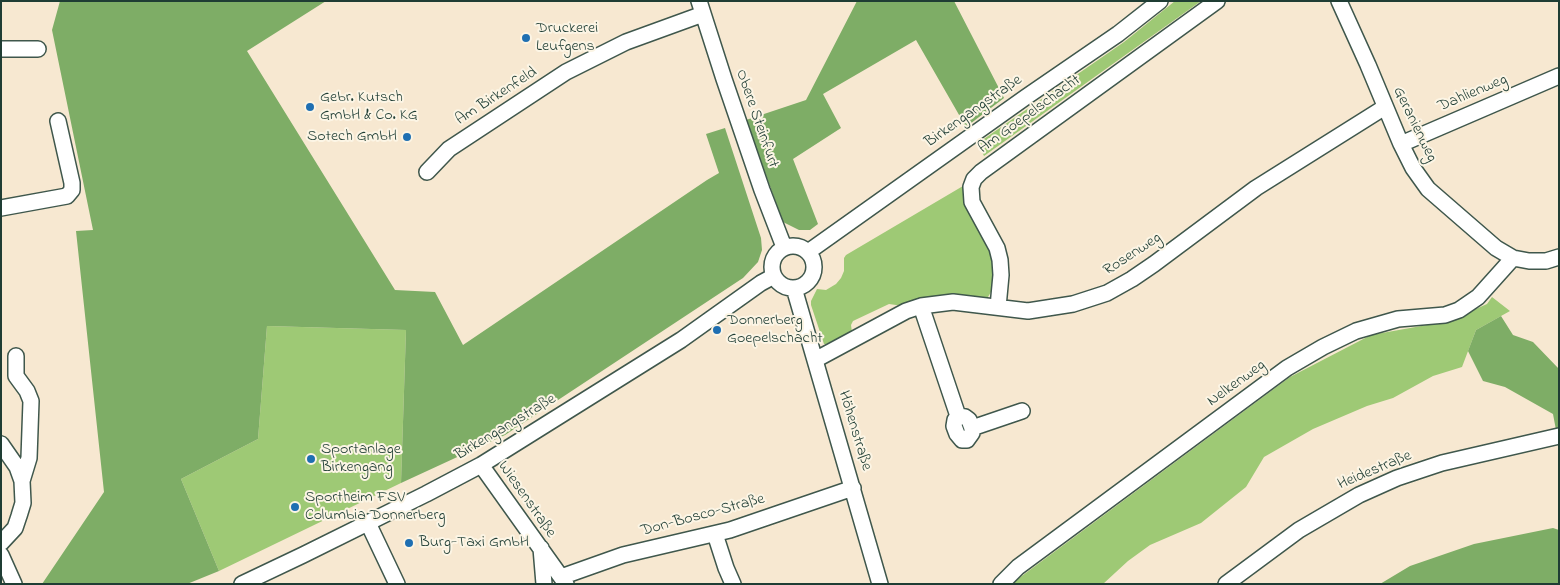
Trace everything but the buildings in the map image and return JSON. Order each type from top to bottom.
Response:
[{"type":"street","name":"Birkengangstraße","points":[[808,252],[1118,34],[1160,1]]},
{"type":"street","name":"Am Goepelschacht","points":[[998,307],[1001,275],[1000,260],[997,248],[972,202],[974,179],[981,172],[1217,1]]},
{"type":"street","name":"Geranienweg","points":[[1345,3],[1385,107],[1413,168],[1428,189],[1496,248],[1514,258]]},
{"type":"street","name":"Am Birkenfeld","points":[[427,172],[449,149],[566,72],[701,7]]},
{"type":"street","name":"Obere Steinfurt","points":[[701,7],[756,172],[784,247]]},
{"type":"street","points":[[1,49],[38,49]]},
{"type":"street","name":"Dahlienweg","points":[[1401,144],[1559,76]]},
{"type":"street","name":"Rosenweg","points":[[815,360],[906,310],[921,306],[953,302],[1028,311],[1072,304],[1108,293],[1154,264],[1256,188],[1385,107]]},
{"type":"street","points":[[1,208],[67,196],[72,190],[58,120]]},
{"type":"street","points":[[797,246],[808,252],[814,266],[809,282],[794,288],[782,285],[774,276],[771,267],[776,253],[784,247],[797,246]]},
{"type":"street","points":[[1514,258],[1529,261],[1546,261],[1559,257]]},
{"type":"street","name":"Nelkenweg","points":[[1000,584],[1018,567],[1287,368],[1356,331],[1398,319],[1445,315],[1459,310],[1478,297],[1514,258]]},
{"type":"street","name":"Birkengangstraße","points":[[242,584],[368,523],[481,465],[681,340],[761,283],[774,276]]},
{"type":"street","name":"Höhenstraße","points":[[794,288],[880,584]]},
{"type":"street","points":[[921,306],[958,416],[954,420],[954,426],[959,437],[962,440],[967,440],[972,433],[972,428],[1022,412]]},
{"type":"street","points":[[16,356],[16,376],[31,401],[28,458],[22,481]]},
{"type":"street","name":"Heidestraße","points":[[1226,584],[1299,530],[1359,495],[1398,478],[1442,463],[1559,436]]},
{"type":"street","points":[[1,444],[17,467],[22,481],[23,503],[14,528],[1,543]]},
{"type":"street","name":"Wiesenstraße","points":[[481,465],[540,547],[544,584]]},
{"type":"street","name":"Don-Bosco-Straße","points":[[564,580],[623,555],[714,534],[853,488]]},
{"type":"street","points":[[368,523],[397,584]]},
{"type":"street","points":[[714,534],[733,584]]},
{"type":"street","points":[[540,547],[564,580]]},
{"type":"street","points":[[1,556],[14,584]]},
{"type":"green space","points":[[60,1],[326,1],[247,51],[395,290],[435,292],[463,345],[719,173],[706,134],[725,128],[761,238],[762,250],[758,262],[743,278],[505,435],[401,483],[406,330],[267,326],[258,439],[181,479],[219,571],[187,584],[42,584],[104,492],[76,231],[93,230],[52,30]]},
{"type":"green space","points":[[857,1],[954,1],[1004,98],[966,127],[916,40],[823,94],[841,128],[793,159],[818,224],[810,230],[799,230],[783,222],[746,120],[806,100]]},
{"type":"green space","points":[[1175,1],[1201,1],[984,156],[978,143],[1124,42]]},
{"type":"green space","points":[[963,186],[967,186],[995,250],[996,292],[991,292],[986,298],[945,296],[929,297],[903,306],[889,304],[853,321],[851,325],[852,332],[824,344],[811,301],[817,289],[826,290],[836,284],[841,278],[846,255]]},
{"type":"green space","points":[[1492,297],[1510,311],[1476,330],[1462,367],[1433,376],[1393,398],[1367,406],[1313,429],[1264,457],[1246,487],[1201,523],[1150,545],[1128,561],[1103,584],[1011,584],[1290,377],[1371,335],[1449,321],[1487,304]]},
{"type":"green space","points":[[1501,316],[1513,335],[1533,342],[1559,369],[1559,428],[1556,430],[1553,414],[1505,387],[1483,381],[1468,351],[1476,330]]},
{"type":"green space","name":"Sportanlage Birkengang","points":[[267,326],[406,330],[401,483],[219,571],[181,479],[258,439]]},
{"type":"green space","points":[[1553,528],[1559,530],[1559,584],[1380,584],[1410,566],[1474,544]]},
{"type":"place","name":"Druckerei Leufgens","points":[[526,38]]},
{"type":"place","name":"Gebr. Kutsch GmbH & Co. KG","points":[[310,107]]},
{"type":"place","name":"Sotech GmbH","points":[[407,137]]},
{"type":"place","name":"Donnerberg Goepelschacht","points":[[717,330]]},
{"type":"place","name":"Sportanlage Birkengang","points":[[311,459]]},
{"type":"place","name":"Sportheim FSV Columbia Donnerberg","points":[[295,507]]},
{"type":"place","name":"Burg-Taxi GmbH","points":[[409,543]]}]
